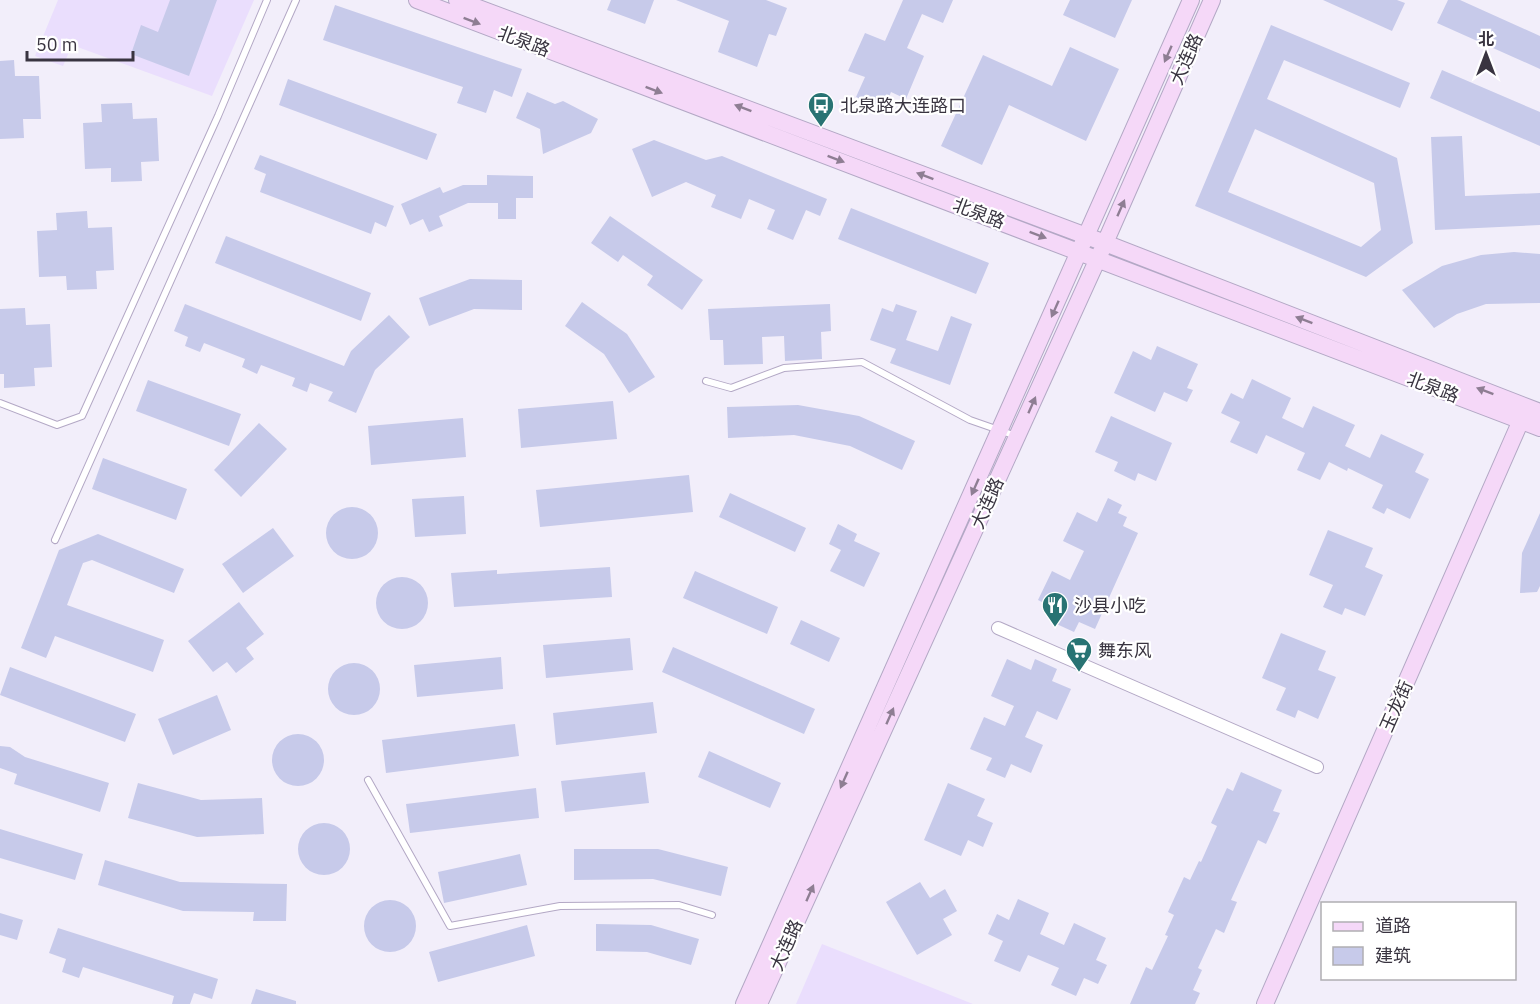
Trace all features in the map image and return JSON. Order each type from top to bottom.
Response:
[{"type":"street","name":"北泉路","points":[[417,0],[1102,251],[1530,413],[1540,428]]},
{"type":"street","name":"北泉路","points":[[457,0],[1083,244]]},
{"type":"street","name":"大连路","points":[[744,1004],[1191,0]]},
{"type":"street","name":"大连路","points":[[759,1004],[1102,251],[1212,0]]},
{"type":"street","name":"玉龙街","points":[[1265,1004],[1530,413]]},
{"type":"street","points":[[998,628],[1317,767]]},
{"type":"lane","points":[[0,403],[57,425],[82,416],[218,116],[267,0]]},
{"type":"lane","points":[[55,540],[296,0]]},
{"type":"lane","points":[[706,381],[731,388],[784,368],[862,362],[970,420],[1018,436]]},
{"type":"lane","points":[[368,780],[450,926],[560,906],[678,905],[712,915]]},
{"type":"shaded area","points":[[58,0],[254,0],[212,96],[72,45],[63,66],[35,56]]},
{"type":"shaded area","points":[[822,944],[973,1004],[796,1004]]},
{"type":"building","points":[[170,0],[217,0],[189,76],[131,54],[141,25],[158,32]]},
{"type":"building","points":[[611,0],[654,0],[645,24],[607,10]]},
{"type":"building","points":[[676,0],[766,0],[787,8],[776,36],[769,34],[757,67],[718,52],[729,21]]},
{"type":"building","points":[[903,0],[953,0],[943,23],[922,14],[907,48],[924,56],[906,99],[891,92],[884,109],[856,97],[865,77],[848,71],[865,33],[885,41]]},
{"type":"building","points":[[1070,0],[1132,0],[1115,38],[1063,15]]},
{"type":"building","points":[[1323,0],[1397,0],[1405,3],[1392,31]]},
{"type":"building","points":[[1448,0],[1460,0],[1540,36],[1540,69],[1437,23]]},
{"type":"building","points":[[335,5],[522,69],[512,97],[494,90],[486,113],[457,103],[463,87],[323,40]]},
{"type":"building","points":[[1271,25],[1410,83],[1400,108],[1284,60],[1267,99],[1397,158],[1413,243],[1366,277],[1195,206]],"holes":[[[1255,129],[1374,183],[1381,230],[1361,247],[1228,192]]]},
{"type":"building","points":[[1070,47],[1119,69],[1086,141],[1009,105],[982,165],[941,146],[983,55],[1052,86]]},
{"type":"building","points":[[14,60],[15,76],[39,76],[41,119],[23,119],[24,138],[0,139],[0,61]]},
{"type":"building","points":[[1442,70],[1540,112],[1540,146],[1430,98]]},
{"type":"building","points":[[288,79],[437,134],[427,160],[279,105]]},
{"type":"building","points":[[527,92],[555,104],[563,101],[598,119],[591,133],[543,154],[540,129],[516,118]]},
{"type":"building","points":[[132,103],[133,119],[157,118],[159,161],[141,162],[142,181],[111,182],[111,168],[85,169],[83,123],[102,122],[101,104]]},
{"type":"building","points":[[1462,136],[1465,196],[1540,193],[1540,225],[1435,230],[1431,137]]},
{"type":"building","points":[[654,140],[706,160],[722,156],[827,199],[820,216],[806,210],[793,240],[767,229],[775,210],[749,199],[741,219],[711,207],[716,195],[686,182],[652,197],[632,149]]},
{"type":"building","points":[[260,155],[394,206],[386,227],[375,222],[371,234],[260,192],[266,174],[254,169]]},
{"type":"building","points":[[487,175],[533,176],[533,198],[516,198],[516,219],[498,219],[498,203],[468,203],[439,216],[443,226],[429,232],[423,219],[410,225],[401,204],[440,187],[443,193],[463,185],[487,185]]},
{"type":"building","points":[[851,208],[989,263],[976,294],[838,239]]},
{"type":"building","points":[[87,211],[88,228],[112,227],[114,270],[96,271],[97,289],[67,290],[66,276],[39,277],[37,231],[57,230],[56,213]]},
{"type":"building","points":[[610,216],[703,280],[682,310],[647,285],[653,276],[623,255],[618,262],[591,243]]},
{"type":"building","points":[[226,236],[371,293],[361,321],[215,263]]},
{"type":"building","points":[[1514,252],[1540,254],[1540,303],[1486,304],[1457,314],[1434,328],[1402,290],[1442,266],[1481,255]]},
{"type":"building","points":[[470,279],[522,280],[522,310],[474,309],[429,326],[419,298]]},
{"type":"building","points":[[582,302],[627,334],[655,377],[629,393],[604,354],[565,326]]},
{"type":"building","points":[[185,304],[344,366],[351,351],[389,315],[410,337],[375,370],[356,413],[328,401],[333,392],[310,383],[307,392],[292,386],[295,378],[261,365],[257,374],[242,367],[245,359],[204,343],[200,352],[185,346],[188,337],[174,331]]},
{"type":"building","points":[[830,304],[831,331],[821,332],[822,359],[785,361],[784,336],[762,337],[763,364],[724,365],[723,340],[710,340],[708,309]]},
{"type":"building","points":[[896,304],[917,311],[906,340],[938,351],[951,316],[972,324],[950,385],[890,363],[896,349],[870,340],[882,308],[893,312]]},
{"type":"building","points":[[25,308],[26,325],[50,324],[52,367],[34,368],[35,386],[4,388],[4,374],[0,374],[0,309]]},
{"type":"building","points":[[1157,346],[1198,364],[1187,388],[1193,390],[1187,402],[1164,392],[1155,412],[1114,393],[1133,351],[1151,360]]},
{"type":"building","points":[[1252,379],[1291,398],[1282,418],[1303,428],[1313,406],[1355,425],[1345,446],[1370,458],[1381,434],[1424,454],[1415,472],[1429,479],[1410,519],[1387,508],[1384,514],[1372,508],[1383,485],[1348,468],[1347,471],[1329,462],[1320,480],[1297,470],[1305,453],[1266,435],[1257,454],[1230,442],[1240,422],[1221,413],[1231,393],[1243,399]]},
{"type":"building","points":[[148,380],[241,414],[229,446],[136,411]]},
{"type":"building","points":[[613,401],[617,439],[521,448],[518,409]]},
{"type":"building","points":[[798,405],[859,416],[915,441],[902,470],[850,446],[794,435],[728,438],[727,407]]},
{"type":"building","points":[[1111,416],[1172,443],[1156,481],[1138,473],[1135,481],[1114,471],[1118,462],[1095,452]]},
{"type":"building","points":[[463,418],[466,457],[371,465],[368,426]]},
{"type":"building","points":[[259,423],[287,449],[241,497],[214,470]]},
{"type":"building","points":[[103,458],[187,489],[176,520],[92,489]]},
{"type":"building","points":[[689,475],[693,512],[540,527],[536,490]]},
{"type":"building","points":[[730,493],[806,528],[795,552],[719,517]]},
{"type":"building","points":[[464,496],[466,534],[415,537],[412,499]]},
{"type":"building","points":[[1108,498],[1122,505],[1118,513],[1127,517],[1123,526],[1138,533],[1095,629],[1079,622],[1074,632],[1050,621],[1056,609],[1038,600],[1052,571],[1070,580],[1084,551],[1063,541],[1077,512],[1097,522]]},
{"type":"building","points":[[352,507],[362,509],[370,515],[376,523],[378,533],[376,543],[370,551],[362,557],[352,559],[342,557],[334,551],[328,543],[326,533],[328,523],[334,515],[342,509]]},
{"type":"building","points":[[1540,513],[1540,586],[1537,592],[1520,593],[1522,553]]},
{"type":"building","points":[[838,524],[857,534],[854,541],[880,553],[864,587],[830,571],[841,550],[829,544]]},
{"type":"building","points":[[273,528],[294,556],[243,593],[222,564]]},
{"type":"building","points":[[1328,530],[1373,548],[1365,567],[1383,575],[1365,616],[1345,608],[1342,615],[1323,607],[1333,585],[1309,575]]},
{"type":"building","points":[[98,534],[184,569],[174,593],[92,560],[83,563],[67,605],[164,640],[153,672],[55,636],[46,658],[21,648],[59,550]]},
{"type":"building","points":[[610,567],[612,597],[454,607],[451,573],[497,570],[497,574]]},
{"type":"building","points":[[695,571],[778,607],[767,634],[683,598]]},
{"type":"building","points":[[402,577],[412,579],[420,585],[426,593],[428,603],[426,613],[420,621],[412,627],[402,629],[392,627],[384,621],[378,613],[376,603],[378,593],[384,585],[392,579]]},
{"type":"building","points":[[239,602],[264,634],[246,648],[254,659],[236,673],[227,662],[213,672],[188,641]]},
{"type":"building","points":[[801,620],[840,638],[829,662],[790,644]]},
{"type":"building","points":[[1281,633],[1326,651],[1318,670],[1336,677],[1318,719],[1298,710],[1295,718],[1276,710],[1286,688],[1262,678]]},
{"type":"building","points":[[630,638],[633,670],[546,678],[543,645]]},
{"type":"building","points":[[673,647],[815,709],[804,734],[662,672]]},
{"type":"building","points":[[501,657],[503,689],[417,697],[414,665]]},
{"type":"building","points":[[1007,659],[1031,670],[1035,659],[1057,669],[1052,681],[1071,689],[1057,720],[1037,711],[1025,737],[1043,745],[1031,773],[1011,764],[1005,778],[986,770],[992,758],[970,749],[984,717],[1005,726],[1014,706],[991,696]]},
{"type":"building","points":[[354,663],[364,665],[372,671],[378,679],[380,689],[378,699],[372,707],[364,713],[354,715],[344,713],[336,707],[330,699],[328,689],[330,679],[336,671],[344,665]]},
{"type":"building","points":[[10,667],[136,714],[125,742],[0,695]]},
{"type":"building","points":[[217,695],[231,730],[173,755],[158,719]]},
{"type":"building","points":[[653,702],[657,733],[556,745],[553,713]]},
{"type":"building","points":[[515,724],[519,756],[386,773],[382,740]]},
{"type":"building","points":[[298,734],[308,736],[316,742],[322,750],[324,760],[322,770],[316,778],[308,784],[298,786],[288,784],[280,778],[274,770],[272,760],[274,750],[280,742],[288,736]]},
{"type":"building","points":[[0,746],[10,747],[25,757],[109,783],[100,812],[14,784],[17,774],[0,768]]},
{"type":"building","points":[[709,751],[781,783],[770,808],[698,777]]},
{"type":"building","points":[[645,772],[649,803],[565,812],[561,781]]},
{"type":"building","points":[[1241,772],[1282,790],[1273,811],[1280,813],[1266,844],[1258,840],[1231,900],[1237,902],[1224,933],[1216,929],[1198,968],[1202,970],[1193,990],[1200,993],[1195,1004],[1130,1004],[1146,967],[1152,970],[1168,936],[1165,935],[1174,915],[1168,912],[1184,877],[1190,880],[1199,861],[1201,862],[1217,826],[1211,823],[1227,788],[1233,791]]},
{"type":"building","points":[[138,783],[201,800],[262,798],[264,834],[197,837],[128,818]]},
{"type":"building","points":[[948,783],[985,799],[977,816],[993,823],[983,847],[968,840],[961,856],[924,840]]},
{"type":"building","points":[[536,788],[539,818],[410,833],[406,804]]},
{"type":"building","points":[[324,823],[334,825],[342,831],[348,839],[350,849],[348,859],[342,867],[334,873],[324,875],[314,873],[306,867],[300,859],[298,849],[300,839],[306,831],[314,825]]},
{"type":"building","points":[[0,829],[83,854],[75,880],[0,858]]},
{"type":"building","points":[[574,849],[658,849],[728,867],[721,896],[653,879],[574,880]]},
{"type":"building","points":[[520,854],[527,885],[444,903],[438,872]]},
{"type":"building","points":[[105,860],[180,882],[287,884],[286,921],[253,921],[254,912],[183,911],[98,885]]},
{"type":"building","points":[[920,882],[930,898],[945,889],[957,911],[943,919],[952,935],[917,955],[886,902]]},
{"type":"building","points":[[1018,899],[1049,913],[1040,934],[1064,945],[1074,923],[1106,938],[1096,960],[1107,965],[1098,984],[1084,978],[1076,996],[1051,985],[1059,968],[1028,955],[1020,972],[994,961],[1003,941],[988,934],[997,914],[1009,920]]},
{"type":"building","points":[[390,900],[400,902],[408,908],[414,916],[416,926],[414,936],[408,944],[400,950],[390,952],[380,950],[372,944],[366,936],[364,926],[366,916],[372,908],[380,902]]},
{"type":"building","points":[[0,913],[23,920],[17,940],[0,935]]},
{"type":"building","points":[[596,924],[651,925],[699,939],[691,965],[647,952],[596,951]]},
{"type":"building","points":[[527,925],[535,956],[438,982],[429,952]]},
{"type":"building","points":[[58,928],[218,979],[212,999],[194,993],[190,1004],[172,1004],[174,996],[83,967],[79,978],[62,972],[66,959],[49,953]]},
{"type":"building","points":[[256,989],[296,1001],[296,1004],[251,1004]]},
{"type":"place","name":"北泉路大连路口","points":[[821,128]]},
{"type":"place","name":"沙县小吃","points":[[1055,628]]},
{"type":"place","name":"舞东风","points":[[1079,673]]}]
